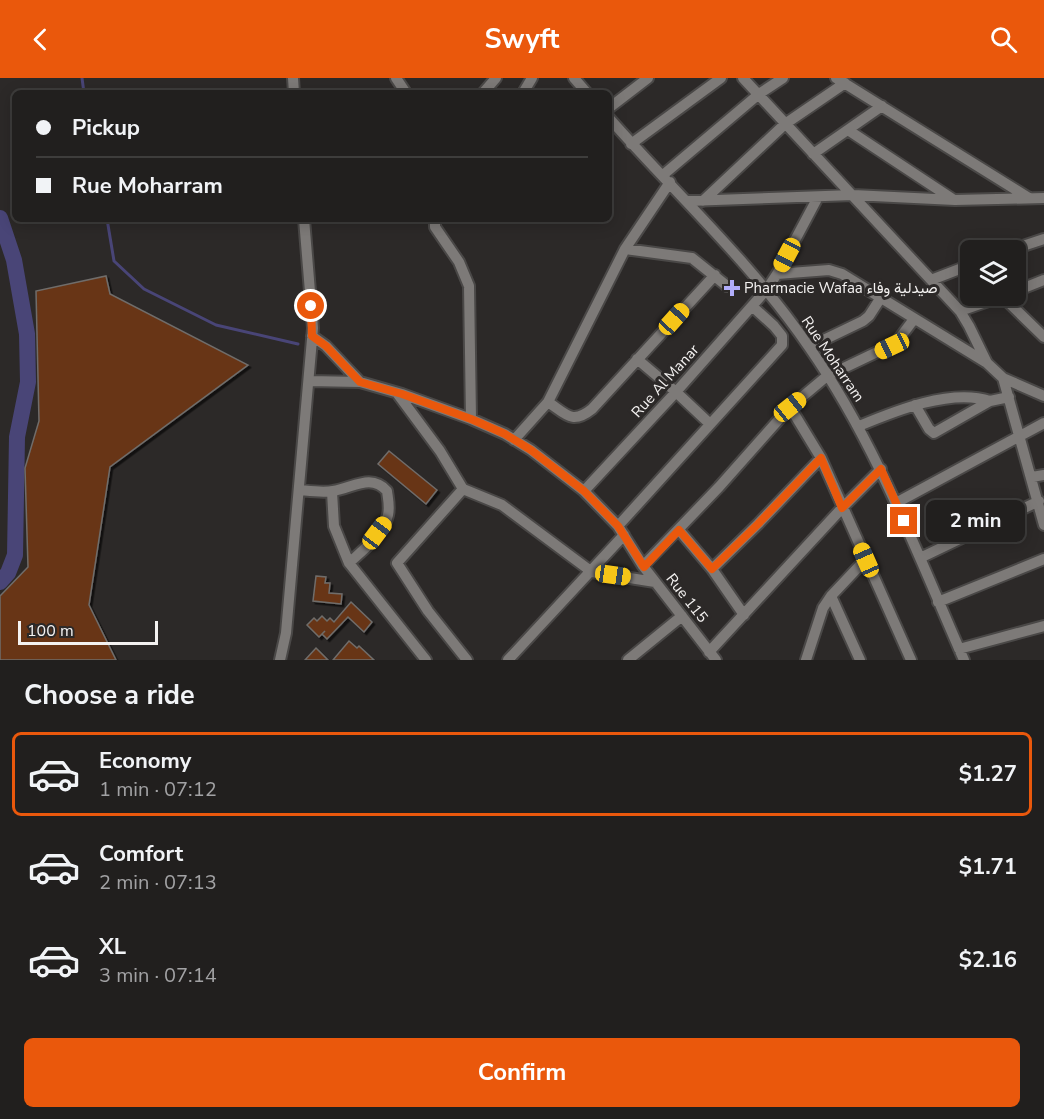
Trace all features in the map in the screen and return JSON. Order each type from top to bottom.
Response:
[{"type":"street","points":[[486,90],[496,78]]},
{"type":"street","points":[[575,78],[585,90]]},
{"type":"street","points":[[612,106],[648,78]]},
{"type":"street","points":[[632,144],[721,78]]},
{"type":"street","points":[[743,78],[960,311],[974,334],[987,363]]},
{"type":"street","points":[[514,440],[548,402],[626,249],[667,179],[759,94],[783,78]]},
{"type":"street","points":[[703,201],[785,124],[840,81],[1029,198]]},
{"type":"street","points":[[813,154],[882,106]]},
{"type":"street","name":"Rue Moharram","points":[[612,121],[767,289],[809,346],[859,426],[881,469],[964,660]]},
{"type":"street","points":[[848,130],[955,200]]},
{"type":"street","points":[[688,201],[853,195],[955,200],[1044,198]]},
{"type":"street","name":"Rue Al Manar","points":[[584,491],[767,289],[818,197]]},
{"type":"street","points":[[279,660],[286,633],[312,336],[304,222]]},
{"type":"street","points":[[435,222],[435,227],[459,262],[469,286],[471,419]]},
{"type":"street","points":[[1026,245],[1044,238]]},
{"type":"street","points":[[626,249],[692,258],[727,286]]},
{"type":"street","points":[[931,280],[960,270]]},
{"type":"street","points":[[777,274],[833,271],[987,363],[1003,378],[1044,396]]},
{"type":"street","points":[[548,402],[576,418],[582,417],[714,275]]},
{"type":"street","points":[[1026,287],[1044,280]]},
{"type":"street","points":[[809,346],[863,321],[880,299]]},
{"type":"street","points":[[508,660],[592,572],[621,531],[710,424],[782,345],[782,336],[752,306]]},
{"type":"street","points":[[960,311],[974,306]]},
{"type":"street","points":[[1015,306],[1039,325],[1044,337]]},
{"type":"street","points":[[644,567],[790,407],[827,376],[892,346],[902,337],[914,319]]},
{"type":"street","points":[[312,336],[326,346],[360,382]]},
{"type":"street","points":[[637,359],[710,424]]},
{"type":"street","points":[[1003,378],[1044,525]]},
{"type":"street","points":[[309,381],[360,382]]},
{"type":"street","name":"Rue 115","points":[[360,382],[471,419],[531,450],[584,491],[621,531],[655,582],[713,656]]},
{"type":"street","points":[[397,393],[440,451],[463,489],[502,505],[592,572],[655,582]]},
{"type":"street","points":[[859,426],[901,408],[915,405],[969,396],[990,401]]},
{"type":"street","points":[[915,405],[929,429],[934,433],[990,401],[1009,397]]},
{"type":"street","points":[[790,407],[821,458],[911,660]]},
{"type":"street","points":[[896,503],[1044,423]]},
{"type":"street","points":[[712,569],[821,458]]},
{"type":"street","points":[[713,656],[744,615],[881,469]]},
{"type":"street","points":[[1032,477],[1044,475]]},
{"type":"street","points":[[299,492],[332,493],[366,482],[375,482],[387,491],[389,506],[385,524],[370,543],[349,563]]},
{"type":"street","points":[[463,489],[396,563],[428,611],[467,660]]},
{"type":"street","points":[[332,493],[334,526],[349,563],[426,660]]},
{"type":"street","points":[[920,558],[1039,501]]},
{"type":"street","points":[[679,530],[712,569],[744,615]]},
{"type":"street","points":[[938,602],[1044,559]]},
{"type":"street","points":[[806,660],[823,608],[831,596],[866,560]]},
{"type":"street","points":[[831,596],[860,660]]},
{"type":"street","points":[[628,660],[682,616]]},
{"type":"street","points":[[959,649],[1044,626]]},
{"type":"building","points":[[106,276],[110,294],[248,365],[110,467],[89,605],[116,660],[0,660],[0,596],[28,567],[25,468],[39,421],[36,291]]},
{"type":"building","points":[[389,451],[437,490],[426,504],[378,464]]},
{"type":"building","points":[[316,576],[326,577],[325,583],[330,583],[329,593],[342,594],[341,604],[313,601]]},
{"type":"building","points":[[351,602],[372,622],[364,632],[348,617],[327,639],[322,634],[319,637],[307,625],[314,618],[317,621],[322,616],[327,621],[330,618],[334,622]]},
{"type":"building","points":[[349,641],[357,648],[359,646],[374,660],[333,660]]},
{"type":"building","points":[[316,648],[328,660],[305,660]]},
{"type":"waterway","points":[[82,78],[84,90]]},
{"type":"waterway","points":[[0,218],[14,260],[27,334],[28,382],[17,437],[15,555],[8,573],[0,582]]},
{"type":"waterway","points":[[108,222],[114,261],[144,289],[216,325],[298,344]]},
{"type":"place","name":"Pharmacie Wafaa صيدلية وفاء","points":[[732,288]]},
{"type":"route","points":[[311,306],[312,336],[326,346],[360,382],[402,394],[471,419],[505,434],[531,450],[584,491],[618,526],[644,567],[679,530],[712,569],[821,458],[842,508],[881,469],[904,521]]}]
